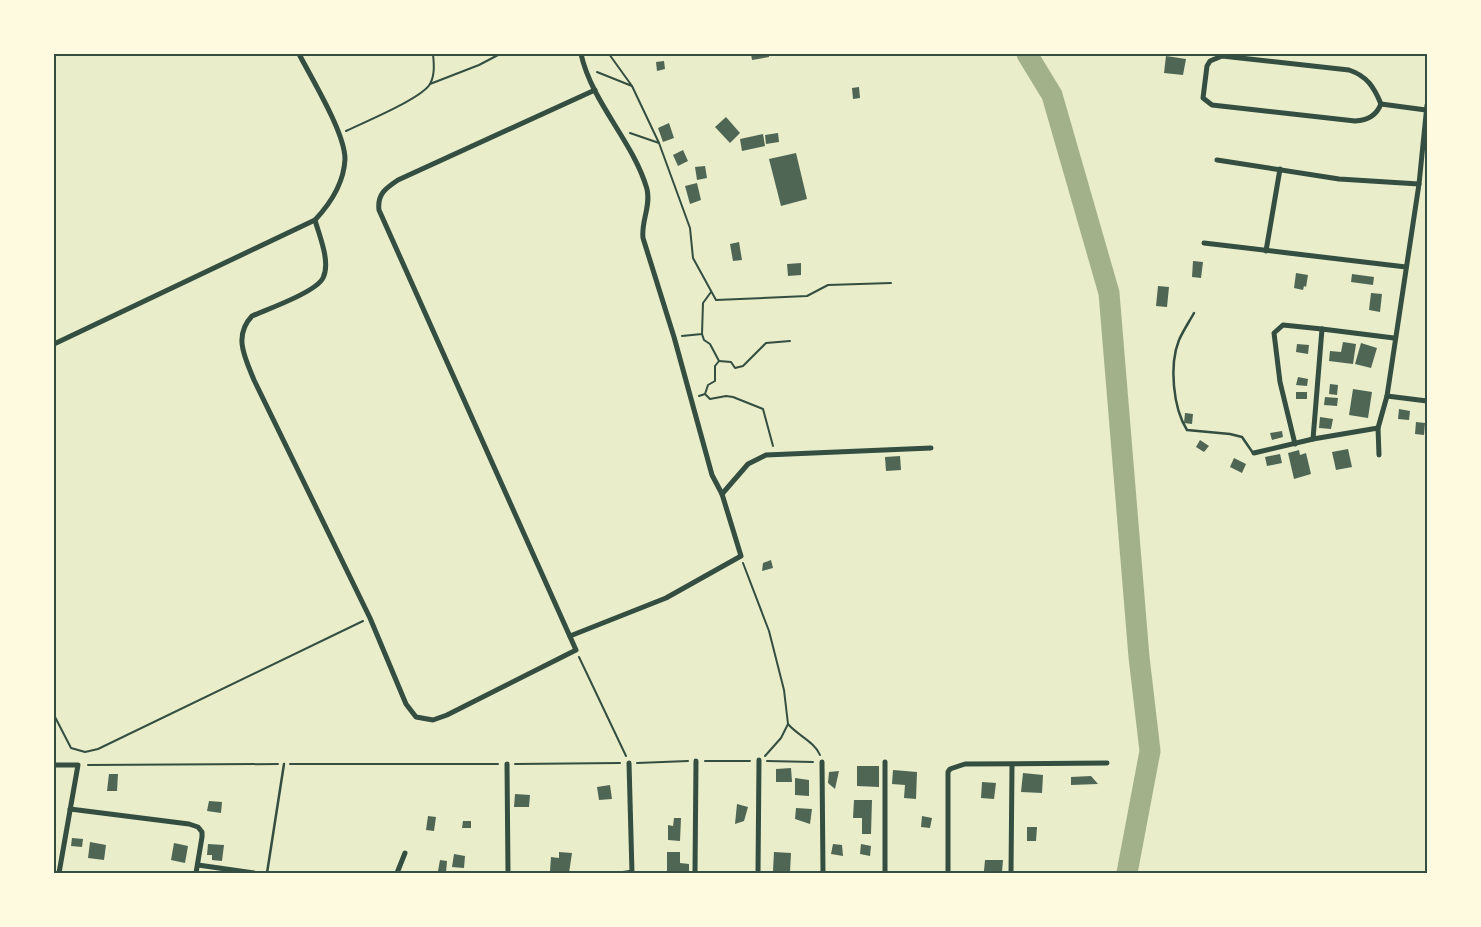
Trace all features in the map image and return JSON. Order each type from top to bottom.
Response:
[{"type":"street","points":[[54,344],[315,220],[329,204],[343,171],[345,157],[340,135],[299,54]]},
{"type":"street","points":[[570,636],[666,598],[741,556],[722,494],[712,475],[674,337],[643,238],[642,227],[648,208],[647,191],[618,128],[595,90],[584,67],[581,54]]},
{"type":"street","points":[[1222,56],[1349,70],[1365,77],[1371,84],[1381,104],[1378,111],[1372,117],[1355,121],[1212,105],[1203,98],[1207,66],[1210,61],[1222,56]]},
{"type":"street","points":[[315,220],[324,258],[323,278],[314,287],[252,316],[244,324],[241,348],[254,380],[370,618],[406,704],[411,713],[423,719],[433,720],[447,715],[576,650],[378,205],[381,194],[398,180],[595,90]]},
{"type":"street","points":[[1379,455],[1378,428],[1387,396],[1394,338],[1419,184],[1427,107],[1381,104]]},
{"type":"street","points":[[1217,160],[1339,180],[1419,184]]},
{"type":"street","points":[[1266,251],[1280,169]]},
{"type":"street","points":[[1204,243],[1406,267]]},
{"type":"street","points":[[1295,444],[1280,382],[1274,333],[1283,325],[1394,338]]},
{"type":"street","points":[[1313,439],[1322,329]]},
{"type":"street","points":[[1387,396],[1427,401]]},
{"type":"street","points":[[1254,454],[1313,439],[1378,428]]},
{"type":"street","points":[[722,494],[748,464],[757,458],[775,453],[931,448]]},
{"type":"street","points":[[758,873],[759,760]]},
{"type":"street","points":[[695,873],[696,761]]},
{"type":"street","points":[[822,762],[823,873]]},
{"type":"street","points":[[884,873],[885,762]]},
{"type":"street","points":[[629,763],[632,872]]},
{"type":"street","points":[[948,873],[948,772],[954,766],[966,764],[1107,763]]},
{"type":"street","points":[[506,764],[508,873]]},
{"type":"street","points":[[54,765],[78,765],[59,873]]},
{"type":"street","points":[[1010,873],[1012,765]]},
{"type":"street","points":[[70,809],[189,824],[198,827],[202,832],[196,873]]},
{"type":"street","points":[[397,873],[405,853]]},
{"type":"street","points":[[54,859],[61,860]]},
{"type":"street","points":[[198,865],[254,873]]},
{"type":"lane","points":[[1194,313],[1178,342],[1173,386],[1181,421],[1187,430],[1230,434],[1242,438],[1254,454]]},
{"type":"lane","points":[[267,873],[284,764]]},
{"type":"lane","points":[[618,873],[632,872]]},
{"type":"path","points":[[430,84],[434,72],[433,54]]},
{"type":"path","points":[[340,135],[420,94],[430,84],[500,54]]},
{"type":"path","points":[[609,54],[632,86],[660,143],[690,228],[693,258],[716,300],[807,296],[828,285],[891,283]]},
{"type":"path","points":[[584,67],[632,86]]},
{"type":"path","points":[[618,128],[660,143]]},
{"type":"path","points":[[711,292],[703,303],[702,334],[704,340],[710,344],[719,361]]},
{"type":"path","points":[[674,337],[702,334]]},
{"type":"path","points":[[705,394],[708,385],[715,381],[715,366],[719,361],[731,362],[735,368],[742,366],[766,343],[790,341]]},
{"type":"path","points":[[691,399],[705,394]]},
{"type":"path","points":[[705,394],[710,399],[726,396],[734,397],[763,409],[775,453]]},
{"type":"path","points":[[741,556],[769,631],[784,690],[788,724],[781,738],[770,752],[759,760]]},
{"type":"path","points":[[54,715],[71,748],[85,752],[98,749],[370,618]]},
{"type":"path","points":[[576,650],[629,763]]},
{"type":"path","points":[[78,765],[506,764],[759,760],[822,762],[817,749],[788,724]]},
{"type":"building","points":[[751,54],[769,54],[769,57],[752,60]]},
{"type":"building","points":[[1166,56],[1186,59],[1183,75],[1164,73]]},
{"type":"building","points":[[664,61],[665,69],[657,71],[656,62]]},
{"type":"building","points":[[859,87],[860,98],[853,99],[852,88]]},
{"type":"building","points":[[726,117],[740,133],[730,143],[715,127]]},
{"type":"building","points":[[669,123],[674,138],[663,142],[658,128]]},
{"type":"building","points":[[778,133],[779,142],[766,144],[765,135]]},
{"type":"building","points":[[763,134],[765,146],[742,151],[740,139]]},
{"type":"building","points":[[683,150],[688,161],[678,166],[673,155]]},
{"type":"building","points":[[796,153],[807,199],[781,206],[769,159]]},
{"type":"building","points":[[705,166],[707,178],[697,180],[695,167]]},
{"type":"building","points":[[697,183],[701,200],[690,204],[685,186]]},
{"type":"building","points":[[739,242],[742,260],[733,261],[730,244]]},
{"type":"building","points":[[1193,261],[1203,262],[1201,278],[1192,277]]},
{"type":"building","points":[[801,263],[801,275],[788,276],[787,264]]},
{"type":"building","points":[[1296,273],[1308,275],[1306,287],[1304,286],[1303,290],[1294,288]]},
{"type":"building","points":[[1352,274],[1374,277],[1373,285],[1351,282]]},
{"type":"building","points":[[1158,286],[1169,287],[1167,307],[1156,306]]},
{"type":"building","points":[[1371,293],[1382,294],[1380,312],[1369,310]]},
{"type":"building","points":[[1343,342],[1356,344],[1353,364],[1329,361],[1330,351],[1341,352]]},
{"type":"building","points":[[1361,343],[1377,348],[1371,368],[1355,364]]},
{"type":"building","points":[[1297,344],[1309,345],[1308,354],[1296,352]]},
{"type":"building","points":[[1298,377],[1308,379],[1307,386],[1296,385]]},
{"type":"building","points":[[1330,384],[1338,385],[1337,395],[1329,394]]},
{"type":"building","points":[[1353,389],[1372,392],[1368,418],[1349,415]]},
{"type":"building","points":[[1296,392],[1307,392],[1307,399],[1296,399]]},
{"type":"building","points":[[1325,397],[1338,398],[1337,406],[1324,405]]},
{"type":"building","points":[[1399,409],[1410,411],[1409,420],[1398,419]]},
{"type":"building","points":[[1185,413],[1193,414],[1192,424],[1184,423]]},
{"type":"building","points":[[1320,417],[1333,419],[1331,429],[1319,428]]},
{"type":"building","points":[[1416,422],[1425,423],[1424,435],[1415,434]]},
{"type":"building","points":[[1282,431],[1283,437],[1272,440],[1270,433]]},
{"type":"building","points":[[1200,440],[1209,446],[1204,452],[1196,447]]},
{"type":"building","points":[[1348,449],[1352,467],[1336,470],[1332,452]]},
{"type":"building","points":[[1299,450],[1300,455],[1306,453],[1311,474],[1294,479],[1288,453]]},
{"type":"building","points":[[1280,454],[1282,463],[1267,466],[1265,457]]},
{"type":"building","points":[[900,456],[901,470],[886,471],[885,457]]},
{"type":"building","points":[[1234,458],[1246,464],[1242,473],[1230,467]]},
{"type":"building","points":[[771,560],[773,568],[762,571],[763,563]]},
{"type":"building","points":[[857,766],[879,766],[879,787],[857,786]]},
{"type":"building","points":[[791,768],[792,782],[776,782],[776,769]]},
{"type":"building","points":[[893,770],[917,772],[916,799],[904,798],[905,785],[892,784]]},
{"type":"building","points":[[839,771],[835,789],[828,783],[829,772]]},
{"type":"building","points":[[1023,773],[1043,775],[1042,793],[1021,792]]},
{"type":"building","points":[[109,774],[118,774],[117,791],[107,791]]},
{"type":"building","points":[[1091,776],[1098,784],[1071,785],[1071,777]]},
{"type":"building","points":[[795,778],[809,780],[809,796],[795,795]]},
{"type":"building","points":[[982,782],[996,783],[994,799],[981,798]]},
{"type":"building","points":[[610,785],[612,799],[599,800],[597,787]]},
{"type":"building","points":[[515,794],[530,795],[529,807],[514,807]]},
{"type":"building","points":[[854,800],[872,800],[871,834],[862,834],[862,818],[853,818]]},
{"type":"building","points":[[209,801],[222,802],[221,813],[207,811]]},
{"type":"building","points":[[737,804],[748,807],[744,821],[735,824]]},
{"type":"building","points":[[796,808],[812,809],[810,824],[795,819]]},
{"type":"building","points":[[428,816],[436,817],[434,831],[426,830]]},
{"type":"building","points":[[922,816],[932,818],[930,828],[921,827]]},
{"type":"building","points":[[674,818],[681,818],[680,841],[668,840],[668,825],[673,826]]},
{"type":"building","points":[[463,821],[471,821],[471,828],[462,828]]},
{"type":"building","points":[[1027,827],[1037,827],[1036,841],[1027,841]]},
{"type":"building","points":[[72,838],[83,839],[82,847],[71,846]]},
{"type":"building","points":[[90,842],[106,845],[104,860],[88,858]]},
{"type":"building","points":[[174,843],[188,846],[185,863],[171,860]]},
{"type":"building","points":[[208,844],[224,845],[222,861],[212,860],[212,855],[207,855]]},
{"type":"building","points":[[833,844],[842,845],[843,856],[831,854]]},
{"type":"building","points":[[861,844],[871,846],[870,856],[860,854]]},
{"type":"building","points":[[559,852],[572,853],[569,873],[550,871],[551,857],[559,858]]},
{"type":"building","points":[[667,852],[680,852],[680,863],[689,864],[689,873],[667,873]]},
{"type":"building","points":[[774,852],[791,853],[790,872],[773,871]]},
{"type":"building","points":[[454,854],[465,856],[464,868],[452,867]]},
{"type":"building","points":[[440,860],[447,861],[446,872],[438,871]]},
{"type":"building","points":[[985,860],[1003,860],[1002,872],[984,871]]},
{"type":"waterway","points":[[1027,54],[1052,95],[1109,293],[1139,657],[1150,751],[1127,873]]}]
